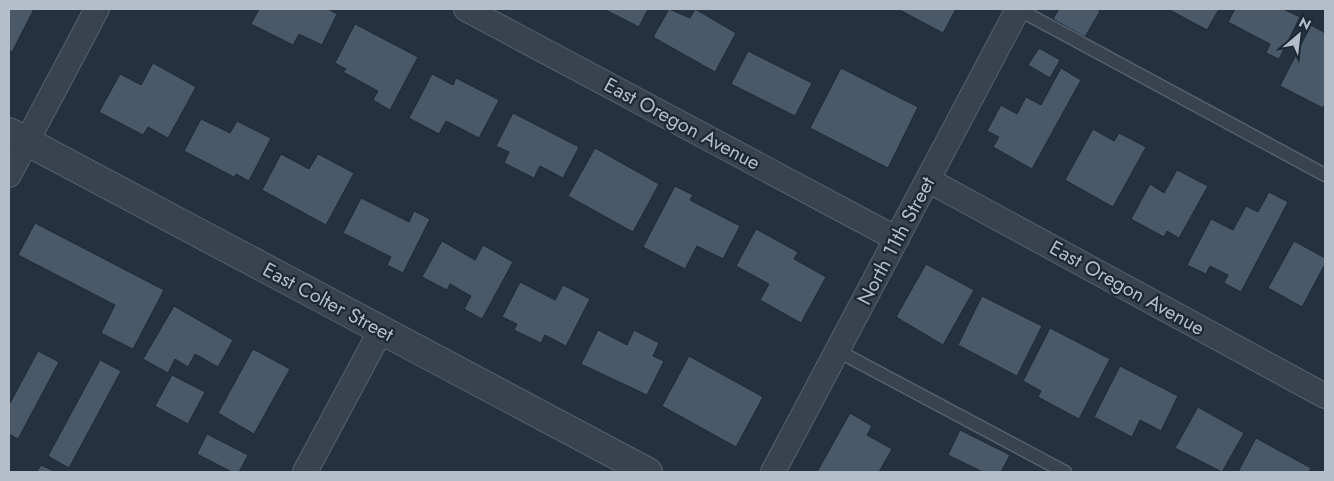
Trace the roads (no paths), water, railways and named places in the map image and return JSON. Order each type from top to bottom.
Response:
[{"type":"street","points":[[9,175],[18,136],[98,9]]},
{"type":"street","name":"East Oregon Avenue","points":[[466,9],[897,239]]},
{"type":"street","name":"North 11th Street","points":[[773,472],[1018,9]]},
{"type":"street","name":"East Colter Street","points":[[18,136],[648,472]]},
{"type":"street","name":"East Oregon Avenue","points":[[928,180],[1325,396]]},
{"type":"street","points":[[304,472],[381,330]]},
{"type":"lane","points":[[1018,9],[1325,174]]},
{"type":"lane","points":[[838,351],[1064,472]]}]
